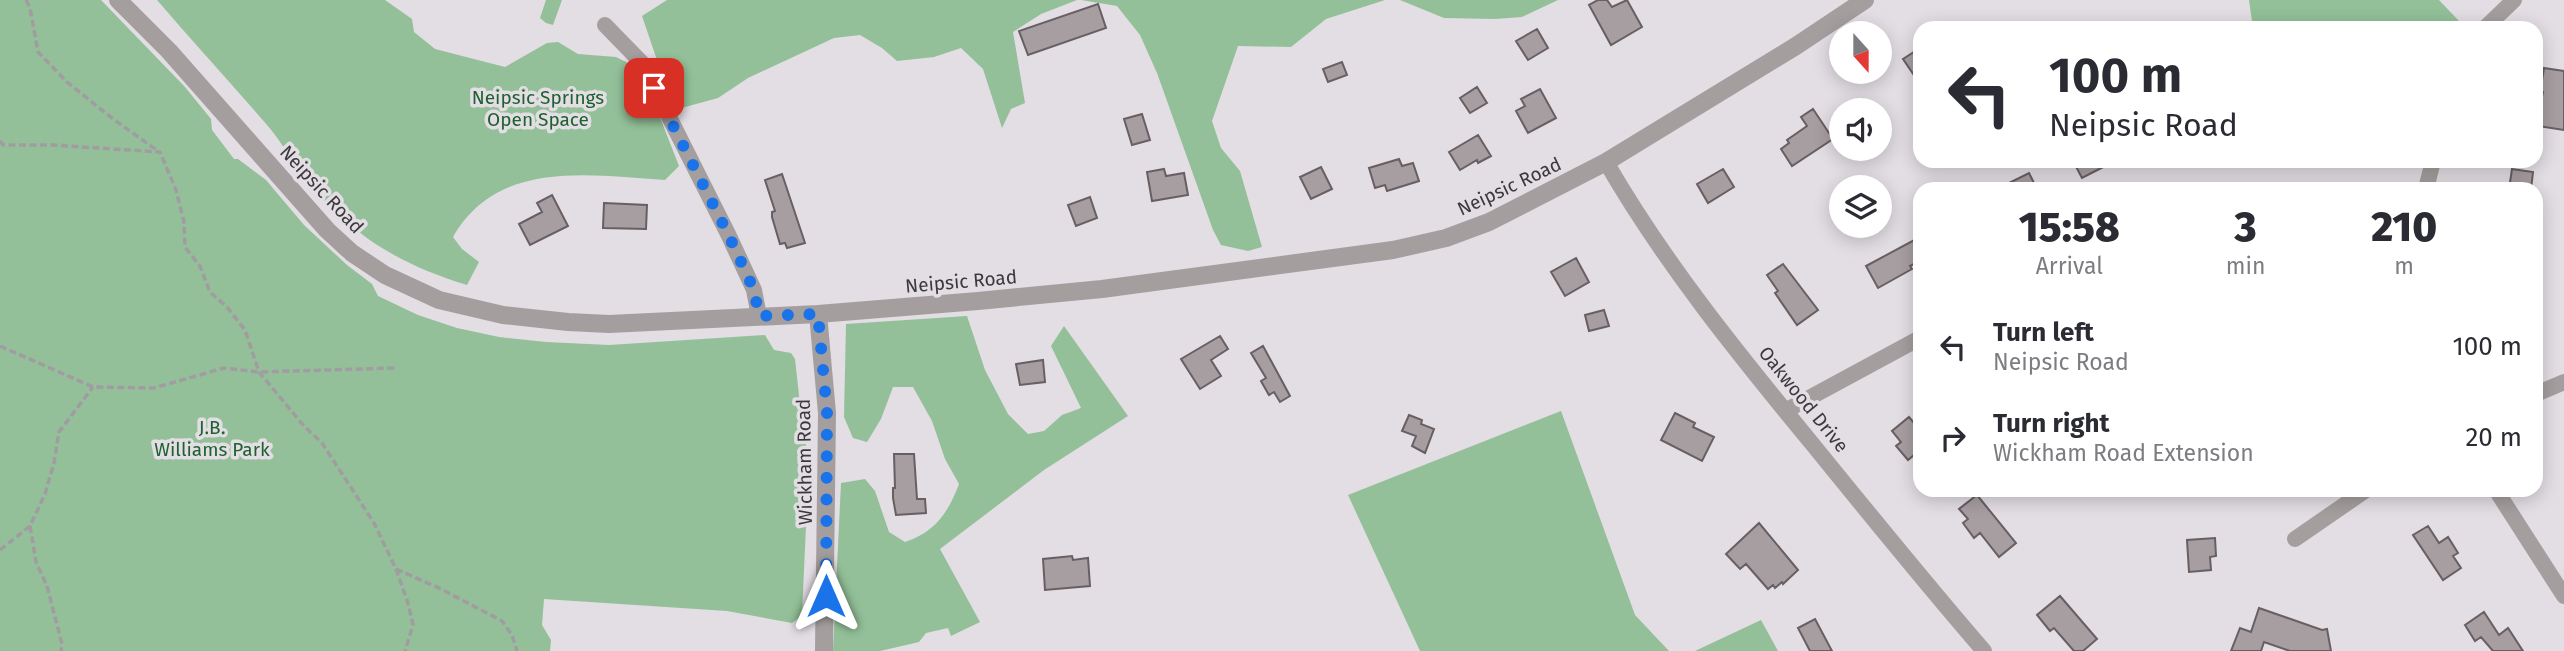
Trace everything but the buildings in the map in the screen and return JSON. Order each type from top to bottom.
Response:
[{"type":"street","name":"Neipsic Road","points":[[118,0],[169,51],[327,230],[352,253],[409,288],[467,308],[503,315],[609,324],[818,314],[1080,291],[1393,250],[1446,237],[1489,222],[1606,162],[1796,46],[1865,0]]},
{"type":"street","points":[[2493,21],[2514,0]]},
{"type":"street","points":[[604,26],[626,44],[642,63],[754,290],[759,316]]},
{"type":"street","name":"Oakwood Drive","points":[[1606,162],[1640,220],[1683,281],[1785,411],[1984,651]]},
{"type":"street","name":"Wickham Road","points":[[818,314],[827,413],[824,651]]},
{"type":"street","points":[[1785,411],[1913,342]]},
{"type":"street","points":[[2543,391],[2564,382]]},
{"type":"street","points":[[2295,538],[2356,497]]},
{"type":"street","points":[[2500,497],[2564,596]]},
{"type":"path","points":[[26,0],[38,52],[67,82],[160,152],[176,190],[186,247],[200,266],[210,292],[227,307],[244,331],[259,372],[321,443],[374,523],[396,569],[413,625],[405,651]]},
{"type":"path","points":[[1,144],[160,152]]},
{"type":"path","points":[[0,346],[93,387],[154,388],[225,369],[259,372],[396,368]]},
{"type":"path","points":[[0,550],[30,526],[45,494],[59,432],[93,387]]},
{"type":"path","points":[[30,526],[36,562],[47,586],[62,644],[61,651]]},
{"type":"path","points":[[396,569],[502,621],[512,635],[517,651]]},
{"type":"green space","name":"J.B. Williams Park","points":[[0,0],[101,0],[185,87],[211,119],[212,130],[234,159],[238,159],[266,180],[304,225],[372,284],[378,296],[418,315],[457,328],[499,337],[546,342],[609,345],[765,335],[774,350],[791,353],[795,359],[805,428],[808,481],[802,615],[792,623],[727,611],[544,599],[542,625],[551,640],[550,651],[0,651]]},
{"type":"green space","name":"Neipsic Springs Open Space","points":[[157,0],[385,0],[412,19],[414,32],[435,49],[505,67],[547,43],[558,42],[578,54],[616,57],[628,63],[652,97],[679,166],[665,180],[576,175],[547,177],[520,183],[494,194],[472,212],[453,237],[462,249],[479,262],[467,285],[399,258],[343,218],[308,182],[267,125]]},
{"type":"green space","points":[[546,0],[562,0],[553,25],[540,18]]},
{"type":"green space","points":[[667,0],[1077,0],[1041,14],[1013,32],[1025,103],[1011,109],[1002,128],[983,69],[961,48],[934,57],[897,61],[860,35],[834,38],[748,78],[718,98],[674,110],[642,16]]},
{"type":"green space","points":[[1081,0],[1385,0],[1326,19],[1291,47],[1238,46],[1212,121],[1221,148],[1240,171],[1262,247],[1248,251],[1221,245],[1213,230],[1157,73],[1140,35],[1117,6]]},
{"type":"green space","points":[[1400,0],[1558,0],[1522,17],[1495,19],[1444,18]]},
{"type":"green space","points":[[2249,0],[2439,0],[2459,21],[2252,21]]},
{"type":"green space","points":[[967,316],[985,370],[1008,414],[1028,434],[1044,431],[1062,415],[1081,408],[1051,346],[1064,326],[1128,416],[1044,470],[940,549],[980,622],[951,636],[948,628],[926,633],[919,642],[880,651],[833,651],[841,483],[865,479],[875,491],[889,532],[905,542],[925,533],[939,520],[959,484],[945,459],[932,421],[913,387],[893,387],[881,419],[867,442],[853,438],[844,417],[846,324]]},
{"type":"green space","points":[[1561,411],[1635,615],[1669,651],[1420,651],[1348,495]]},
{"type":"green space","points":[[1761,620],[1778,651],[1695,651]]},
{"type":"route","points":[[654,88],[754,290],[759,316],[818,314],[827,413],[826,596]]}]
